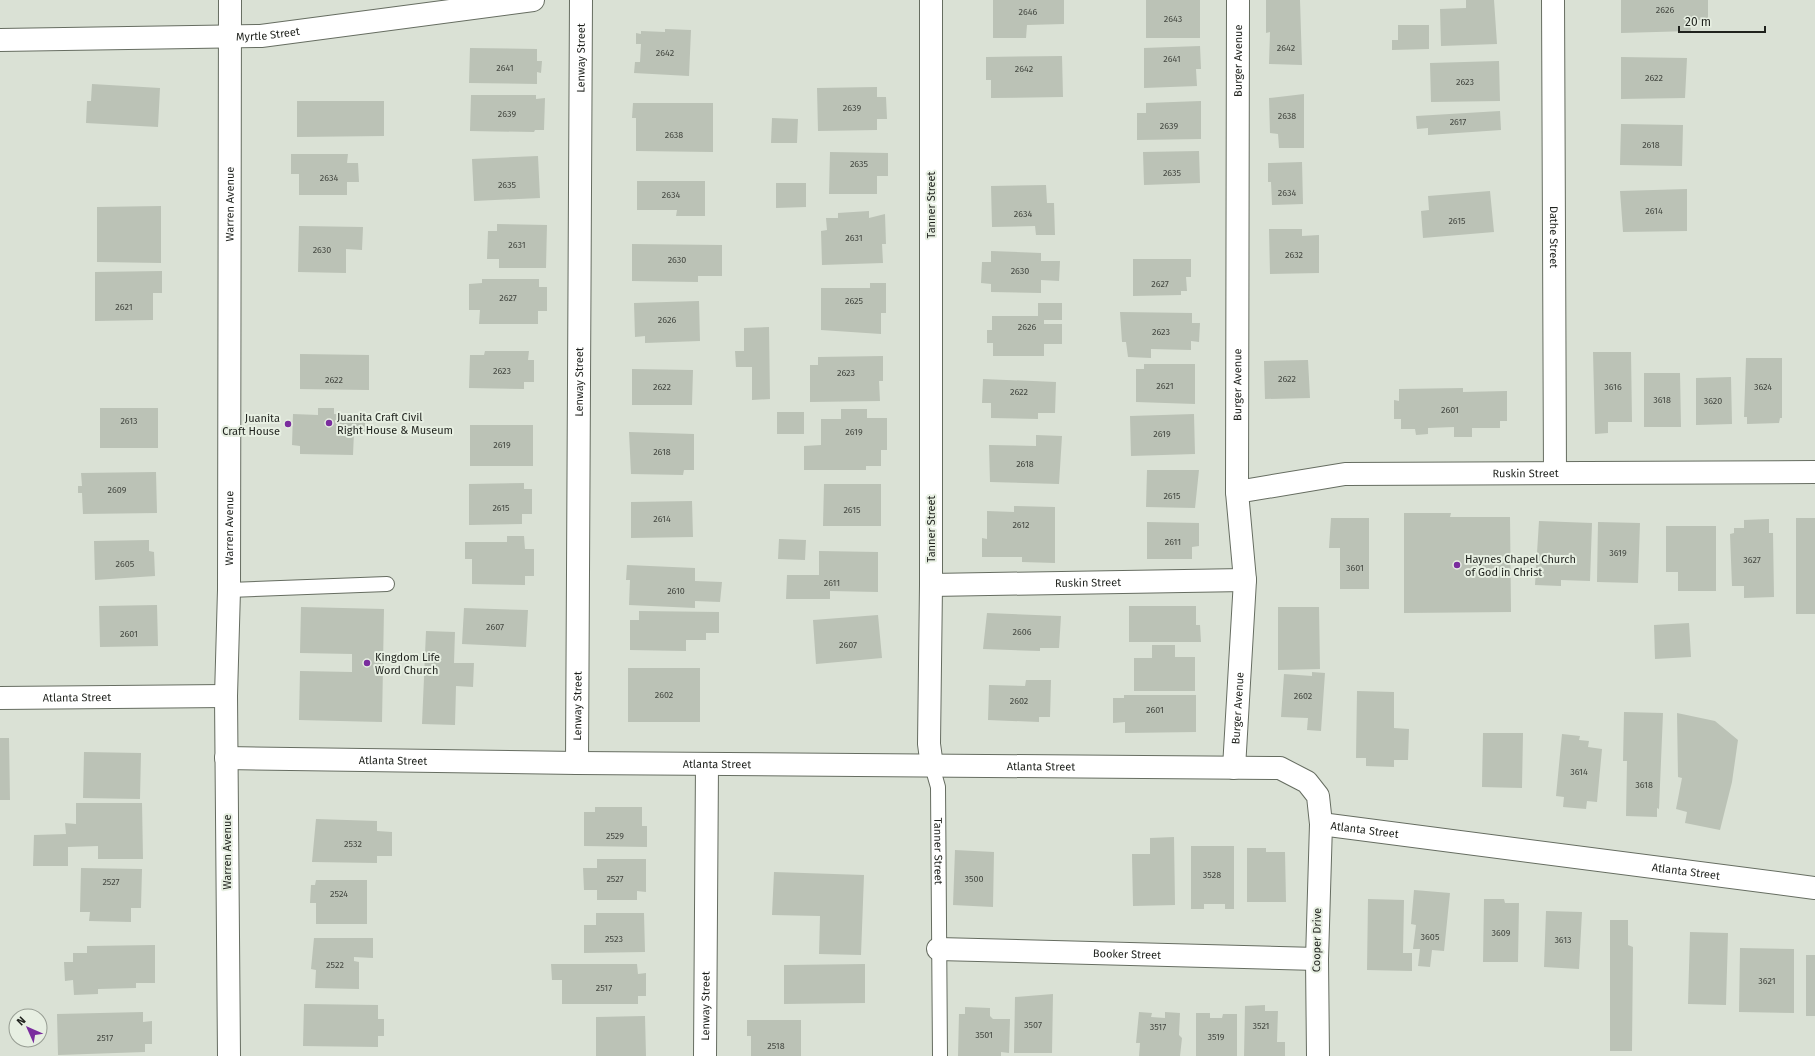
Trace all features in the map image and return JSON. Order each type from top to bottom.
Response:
[{"type":"street","name":"Warren Avenue","points":[[229,1056],[226,696],[228,590],[230,0]]},
{"type":"street","name":"Myrtle Street","points":[[0,40],[261,36],[533,0]]},
{"type":"street","name":"Lenway Street","points":[[577,763],[581,0]]},
{"type":"street","name":"Tanner Street","points":[[931,0],[930,585],[928,744],[932,766]]},
{"type":"street","name":"Burger Avenue","points":[[1234,768],[1245,580],[1237,492],[1238,0]]},
{"type":"street","name":"Dathe Street","points":[[1554,0],[1556,473]]},
{"type":"street","name":"Ruskin Street","points":[[1237,492],[1345,474],[1815,472]]},
{"type":"street","name":"Ruskin Street","points":[[930,585],[1245,580]]},
{"type":"street","name":"Atlanta Street","points":[[0,698],[226,696]]},
{"type":"street","name":"Atlanta Street","points":[[226,758],[577,763],[1280,768],[1307,782],[1318,796],[1321,824],[1815,888]]},
{"type":"street","name":"Lenway Street","points":[[705,1056],[707,764]]},
{"type":"street","name":"Cooper Drive","points":[[1318,1056],[1316,959],[1321,824]]},
{"type":"street","name":"Booker Street","points":[[938,949],[1316,959]]},
{"type":"lane","points":[[228,590],[387,584]]},
{"type":"lane","name":"Tanner Street","points":[[932,766],[938,787],[938,949],[940,1056]]},
{"type":"building","points":[[993,0],[1064,0],[1064,24],[1027,25],[1026,38],[993,38]]},
{"type":"building","points":[[1146,0],[1200,0],[1200,38],[1146,38]]},
{"type":"building","points":[[1266,0],[1300,0],[1302,65],[1269,64],[1270,32],[1266,33]]},
{"type":"building","points":[[1466,0],[1494,0],[1497,44],[1441,46],[1440,9],[1466,8]]},
{"type":"building","points":[[1621,0],[1708,0],[1708,20],[1690,20],[1691,31],[1621,33]]},
{"type":"building","points":[[1398,25],[1429,25],[1429,49],[1392,50],[1392,40],[1398,40]]},
{"type":"building","points":[[665,29],[691,30],[689,76],[634,73],[635,62],[640,62],[641,44],[636,44],[636,33],[641,34],[641,31],[665,32]]},
{"type":"building","points":[[1200,46],[1201,69],[1196,69],[1197,86],[1144,88],[1144,48]]},
{"type":"building","points":[[470,48],[537,49],[537,61],[542,61],[541,73],[537,72],[537,84],[469,83]]},
{"type":"building","points":[[1062,56],[1063,97],[991,98],[991,80],[986,80],[986,57]]},
{"type":"building","points":[[1621,57],[1687,58],[1685,98],[1621,99]]},
{"type":"building","points":[[1499,61],[1500,101],[1431,102],[1430,63]]},
{"type":"building","points":[[92,84],[160,88],[158,127],[86,123],[87,101],[91,101]]},
{"type":"building","points":[[877,87],[877,97],[886,97],[887,119],[877,119],[877,130],[818,131],[817,88]]},
{"type":"building","points":[[1304,94],[1304,148],[1279,148],[1278,134],[1270,133],[1269,98]]},
{"type":"building","points":[[471,95],[536,95],[536,99],[545,98],[544,130],[535,130],[534,132],[470,131]]},
{"type":"building","points":[[297,101],[384,101],[384,136],[297,137]]},
{"type":"building","points":[[1201,101],[1201,139],[1137,140],[1137,113],[1146,113],[1146,103]]},
{"type":"building","points":[[633,103],[713,103],[713,152],[636,151],[636,118],[632,118]]},
{"type":"building","points":[[1500,111],[1501,130],[1428,135],[1428,128],[1417,129],[1416,116]]},
{"type":"building","points":[[772,118],[798,119],[797,143],[771,143]]},
{"type":"building","points":[[1621,124],[1683,125],[1682,166],[1620,165]]},
{"type":"building","points":[[1199,151],[1200,183],[1144,185],[1143,152]]},
{"type":"building","points":[[830,152],[888,153],[888,176],[877,176],[877,194],[829,194]]},
{"type":"building","points":[[291,154],[348,154],[347,163],[358,163],[359,182],[347,182],[347,195],[299,195],[299,174],[291,174]]},
{"type":"building","points":[[538,156],[540,198],[474,201],[472,159]]},
{"type":"building","points":[[1302,162],[1303,204],[1272,205],[1271,182],[1268,182],[1268,163]]},
{"type":"building","points":[[637,181],[705,181],[705,216],[676,216],[677,210],[637,210]]},
{"type":"building","points":[[776,183],[806,183],[806,207],[776,208]]},
{"type":"building","points":[[1046,185],[1047,203],[1054,203],[1055,235],[1036,235],[1035,226],[992,227],[991,186]]},
{"type":"building","points":[[1687,189],[1687,231],[1623,232],[1620,191]]},
{"type":"building","points":[[1490,191],[1494,232],[1423,238],[1421,211],[1429,210],[1428,196]]},
{"type":"building","points":[[161,206],[161,263],[97,262],[97,207]]},
{"type":"building","points":[[869,211],[869,218],[885,214],[886,244],[882,244],[883,263],[822,265],[821,231],[827,230],[826,218],[838,218],[838,213]]},
{"type":"building","points":[[497,224],[547,225],[546,268],[499,268],[499,259],[487,259],[488,231],[497,231]]},
{"type":"building","points":[[299,226],[363,227],[362,250],[346,249],[346,273],[298,272]]},
{"type":"building","points":[[1269,229],[1302,229],[1302,236],[1319,235],[1319,273],[1270,274]]},
{"type":"building","points":[[632,244],[722,245],[722,276],[698,276],[698,282],[632,281]]},
{"type":"building","points":[[991,251],[1041,253],[1041,261],[1060,261],[1059,281],[1041,280],[1041,293],[991,292],[991,284],[981,283],[982,262],[991,262]]},
{"type":"building","points":[[1133,259],[1191,259],[1191,277],[1186,277],[1187,291],[1181,291],[1181,295],[1133,296]]},
{"type":"building","points":[[162,271],[162,293],[153,293],[153,320],[95,321],[95,272]]},
{"type":"building","points":[[482,279],[539,279],[539,287],[547,287],[547,311],[538,311],[538,324],[479,324],[480,310],[469,310],[469,284],[482,283]]},
{"type":"building","points":[[870,283],[886,283],[886,313],[881,313],[881,334],[821,330],[821,288],[870,288]]},
{"type":"building","points":[[699,301],[700,341],[645,343],[645,336],[635,337],[634,303]]},
{"type":"building","points":[[1038,303],[1062,303],[1062,320],[1044,320],[1044,324],[1062,324],[1062,344],[1044,344],[1044,356],[993,356],[993,343],[987,343],[987,330],[992,330],[992,316],[1038,316]]},
{"type":"building","points":[[1120,312],[1192,313],[1192,323],[1200,323],[1199,342],[1191,341],[1191,350],[1151,349],[1151,358],[1128,357],[1126,342],[1122,342]]},
{"type":"building","points":[[769,327],[770,399],[752,400],[752,367],[736,367],[735,351],[744,351],[744,328]]},
{"type":"building","points":[[485,351],[529,351],[528,360],[534,360],[534,382],[524,382],[524,389],[469,388],[470,355],[484,355]]},
{"type":"building","points":[[1593,352],[1631,352],[1632,422],[1608,422],[1608,433],[1595,434]]},
{"type":"building","points":[[300,354],[369,355],[369,390],[300,389]]},
{"type":"building","points":[[883,356],[883,381],[879,381],[880,401],[810,402],[810,365],[818,365],[818,357]]},
{"type":"building","points":[[1746,358],[1782,358],[1782,418],[1780,418],[1779,423],[1747,424],[1747,417],[1744,417]]},
{"type":"building","points":[[1308,360],[1310,398],[1265,399],[1264,361]]},
{"type":"building","points":[[1144,364],[1195,364],[1195,404],[1136,402],[1136,369],[1144,369]]},
{"type":"building","points":[[632,369],[693,370],[692,405],[632,405]]},
{"type":"building","points":[[1644,373],[1680,373],[1681,427],[1644,427]]},
{"type":"building","points":[[1731,377],[1732,424],[1696,425],[1696,378]]},
{"type":"building","points":[[983,379],[1056,382],[1055,413],[1038,413],[1038,419],[991,418],[991,403],[982,403]]},
{"type":"building","points":[[1463,388],[1463,392],[1507,391],[1507,421],[1500,421],[1500,428],[1472,428],[1472,437],[1454,437],[1454,427],[1428,428],[1428,434],[1416,435],[1415,429],[1401,429],[1401,419],[1394,419],[1394,400],[1399,401],[1399,389]]},
{"type":"building","points":[[100,408],[158,408],[158,448],[100,448]]},
{"type":"building","name":"Juanita Craft Civil Right House & Museum","points":[[318,408],[334,408],[334,414],[365,415],[365,432],[354,432],[353,455],[300,454],[300,446],[292,445],[293,414],[318,415]]},
{"type":"building","points":[[841,409],[867,409],[867,418],[887,418],[887,450],[881,450],[881,466],[866,466],[866,470],[804,470],[804,446],[821,445],[821,419],[841,419]]},
{"type":"building","points":[[777,412],[804,412],[804,434],[777,434]]},
{"type":"building","points":[[1194,414],[1195,454],[1131,456],[1130,416]]},
{"type":"building","points":[[470,425],[533,425],[533,466],[470,466]]},
{"type":"building","points":[[629,432],[694,434],[694,470],[684,470],[683,475],[631,474]]},
{"type":"building","points":[[1036,435],[1062,436],[1059,484],[990,482],[989,445],[1036,446]]},
{"type":"building","points":[[1147,470],[1199,470],[1195,508],[1146,507]]},
{"type":"building","points":[[156,472],[157,513],[83,514],[82,493],[78,493],[78,486],[82,486],[81,473]]},
{"type":"building","points":[[524,483],[524,489],[532,489],[532,514],[522,514],[522,524],[469,525],[469,484]]},
{"type":"building","points":[[824,484],[881,484],[881,526],[823,526]]},
{"type":"building","points":[[692,501],[693,537],[631,538],[631,502]]},
{"type":"building","points":[[1014,506],[1055,507],[1055,563],[1022,562],[1022,557],[982,557],[982,538],[987,539],[987,511],[1014,512]]},
{"type":"building","name":"Haynes Chapel Church of God in Christ","points":[[1404,513],[1451,513],[1450,517],[1510,517],[1511,612],[1404,613]]},
{"type":"building","points":[[1331,518],[1369,518],[1369,589],[1340,589],[1340,548],[1329,548]]},
{"type":"building","points":[[1796,518],[1815,518],[1815,614],[1796,614]]},
{"type":"building","points":[[1769,519],[1769,533],[1773,533],[1774,597],[1744,598],[1744,586],[1732,586],[1730,534],[1734,533],[1734,528],[1744,528],[1744,520]]},
{"type":"building","points":[[1539,521],[1592,523],[1590,581],[1561,580],[1561,586],[1535,585]]},
{"type":"building","points":[[1147,522],[1199,523],[1199,546],[1192,547],[1192,559],[1147,559]]},
{"type":"building","points":[[1598,522],[1640,523],[1638,583],[1597,582]]},
{"type":"building","points":[[1666,526],[1716,526],[1716,591],[1678,591],[1678,572],[1666,572]]},
{"type":"building","points":[[507,536],[524,536],[525,549],[534,549],[534,576],[525,576],[525,585],[472,584],[472,559],[465,559],[465,542],[507,542]]},
{"type":"building","points":[[779,539],[806,540],[805,560],[778,559]]},
{"type":"building","points":[[149,540],[149,551],[154,552],[155,576],[95,580],[94,541]]},
{"type":"building","points":[[819,551],[878,552],[878,592],[830,591],[830,599],[786,599],[787,575],[819,575]]},
{"type":"building","points":[[627,565],[695,568],[695,581],[722,582],[720,602],[695,601],[695,608],[629,605],[630,580],[626,580]]},
{"type":"building","points":[[157,605],[158,646],[100,647],[99,606]]},
{"type":"building","points":[[1129,606],[1196,606],[1196,625],[1200,625],[1201,642],[1129,642]]},
{"type":"building","name":"Kingdom Life Word Church","points":[[301,607],[384,609],[382,722],[299,720],[300,671],[352,672],[352,654],[300,653]]},
{"type":"building","points":[[1278,607],[1319,607],[1320,669],[1278,670]]},
{"type":"building","points":[[464,608],[528,610],[526,647],[462,644]]},
{"type":"building","points":[[639,611],[719,612],[719,633],[706,633],[706,640],[686,640],[686,651],[630,650],[630,620],[639,620]]},
{"type":"building","points":[[987,613],[1061,616],[1059,648],[1040,648],[1040,651],[983,649]]},
{"type":"building","points":[[878,615],[882,658],[816,664],[813,620]]},
{"type":"building","points":[[1689,623],[1691,657],[1655,659],[1654,625]]},
{"type":"building","points":[[426,631],[455,632],[454,663],[474,663],[473,687],[456,686],[455,725],[422,724]]},
{"type":"building","points":[[1152,645],[1175,645],[1175,657],[1195,657],[1195,691],[1134,691],[1134,658],[1152,658]]},
{"type":"building","points":[[628,668],[700,668],[700,722],[628,722]]},
{"type":"building","points":[[1312,672],[1325,673],[1321,731],[1307,730],[1308,718],[1281,717],[1284,674],[1312,676]]},
{"type":"building","points":[[1026,680],[1051,680],[1050,717],[1039,717],[1039,722],[988,720],[989,685],[1025,686]]},
{"type":"building","points":[[1357,691],[1394,692],[1394,728],[1409,729],[1408,760],[1394,760],[1394,767],[1366,766],[1366,758],[1356,758]]},
{"type":"building","points":[[1124,695],[1196,695],[1196,732],[1125,733],[1125,722],[1113,723],[1113,698],[1124,698]]},
{"type":"building","points":[[1624,712],[1663,713],[1659,809],[1657,808],[1657,817],[1626,816],[1627,761],[1623,761]]},
{"type":"building","points":[[1677,713],[1715,721],[1738,740],[1732,782],[1720,830],[1685,823],[1687,812],[1676,809],[1682,778],[1678,777]]},
{"type":"building","points":[[1483,733],[1523,733],[1522,788],[1482,787]]},
{"type":"building","points":[[1562,734],[1580,736],[1579,740],[1589,741],[1588,747],[1602,749],[1597,802],[1587,801],[1586,809],[1563,807],[1564,797],[1556,796]]},
{"type":"building","points":[[0,738],[9,738],[10,800],[0,800]]},
{"type":"building","points":[[84,752],[141,753],[140,799],[83,798]]},
{"type":"building","points":[[76,803],[142,803],[143,859],[98,859],[98,846],[68,847],[68,866],[33,866],[34,835],[66,834],[65,823],[76,824]]},
{"type":"building","points":[[595,807],[642,807],[642,826],[647,826],[647,847],[584,846],[584,812],[595,812]]},
{"type":"building","points":[[316,819],[377,821],[377,831],[392,832],[392,856],[377,856],[377,863],[312,862]]},
{"type":"building","points":[[1174,837],[1175,905],[1133,906],[1132,854],[1150,854],[1150,838]]},
{"type":"building","points":[[1191,846],[1234,846],[1234,909],[1225,909],[1225,904],[1204,904],[1204,909],[1191,909]]},
{"type":"building","points":[[1247,848],[1266,848],[1266,852],[1285,852],[1286,902],[1247,902]]},
{"type":"building","points":[[955,850],[994,852],[993,907],[953,905]]},
{"type":"building","points":[[597,859],[646,859],[646,892],[637,891],[637,900],[597,900],[597,890],[584,890],[583,868],[597,868]]},
{"type":"building","points":[[81,868],[142,869],[141,908],[131,908],[131,922],[89,921],[90,912],[80,912]]},
{"type":"building","points":[[774,872],[864,875],[861,955],[819,954],[820,916],[772,915]]},
{"type":"building","points":[[316,880],[367,880],[367,924],[316,924],[316,903],[310,903],[311,885],[315,885]]},
{"type":"building","points":[[1414,890],[1450,893],[1444,951],[1432,950],[1430,967],[1418,966],[1420,949],[1413,949],[1416,925],[1411,924]]},
{"type":"building","points":[[1368,899],[1404,900],[1403,953],[1412,953],[1412,971],[1367,970]]},
{"type":"building","points":[[1484,899],[1504,899],[1505,903],[1519,903],[1518,962],[1483,962]]},
{"type":"building","points":[[1546,911],[1582,912],[1579,969],[1544,967]]},
{"type":"building","points":[[596,913],[644,913],[645,952],[584,953],[584,925],[596,925]]},
{"type":"building","points":[[1610,920],[1628,920],[1628,945],[1633,947],[1632,1051],[1610,1051]]},
{"type":"building","points":[[1690,932],[1728,933],[1726,1005],[1688,1004]]},
{"type":"building","points":[[314,938],[373,938],[373,958],[354,957],[354,961],[359,962],[359,989],[315,988],[316,970],[311,969]]},
{"type":"building","points":[[155,945],[155,983],[136,983],[136,988],[98,989],[98,994],[74,995],[73,980],[65,981],[64,962],[73,962],[73,953],[87,953],[87,946]]},
{"type":"building","points":[[1740,948],[1794,949],[1794,1013],[1739,1012]]},
{"type":"building","points":[[1806,955],[1815,955],[1815,1016],[1806,1016]]},
{"type":"building","points":[[551,964],[637,964],[638,974],[646,973],[646,996],[638,996],[638,1004],[562,1004],[562,980],[552,980]]},
{"type":"building","points":[[865,964],[865,1003],[784,1004],[784,965]]},
{"type":"building","points":[[1053,994],[1052,1053],[1014,1053],[1015,997]]},
{"type":"building","points":[[304,1004],[378,1005],[378,1019],[384,1019],[384,1036],[378,1036],[378,1047],[303,1046]]},
{"type":"building","points":[[1265,1005],[1265,1011],[1278,1011],[1277,1042],[1285,1042],[1285,1056],[1244,1056],[1245,1006]]},
{"type":"building","points":[[965,1007],[990,1008],[990,1016],[993,1019],[1010,1019],[1009,1053],[1001,1052],[1001,1056],[958,1056],[959,1014],[965,1014]]},
{"type":"building","points":[[143,1012],[143,1022],[152,1021],[152,1044],[145,1044],[145,1052],[58,1055],[57,1014]]},
{"type":"building","points":[[1139,1012],[1152,1013],[1151,1017],[1165,1018],[1165,1012],[1180,1013],[1179,1035],[1182,1038],[1180,1056],[1139,1056],[1140,1043],[1136,1043]]},
{"type":"building","points":[[1196,1013],[1210,1013],[1210,1018],[1222,1018],[1223,1014],[1237,1014],[1237,1056],[1196,1056]]},
{"type":"building","points":[[645,1016],[646,1056],[596,1056],[596,1017]]},
{"type":"building","points":[[747,1020],[801,1020],[801,1056],[751,1056],[751,1036],[747,1036]]},
{"type":"place","name":"Juanita Craft Civil Right House & Museum","points":[[329,423]]},
{"type":"place","name":"Juanita Craft House","points":[[288,424]]},
{"type":"place","name":"Haynes Chapel Church of God in Christ","points":[[1457,565]]},
{"type":"place","name":"Kingdom Life Word Church","points":[[367,663]]}]
